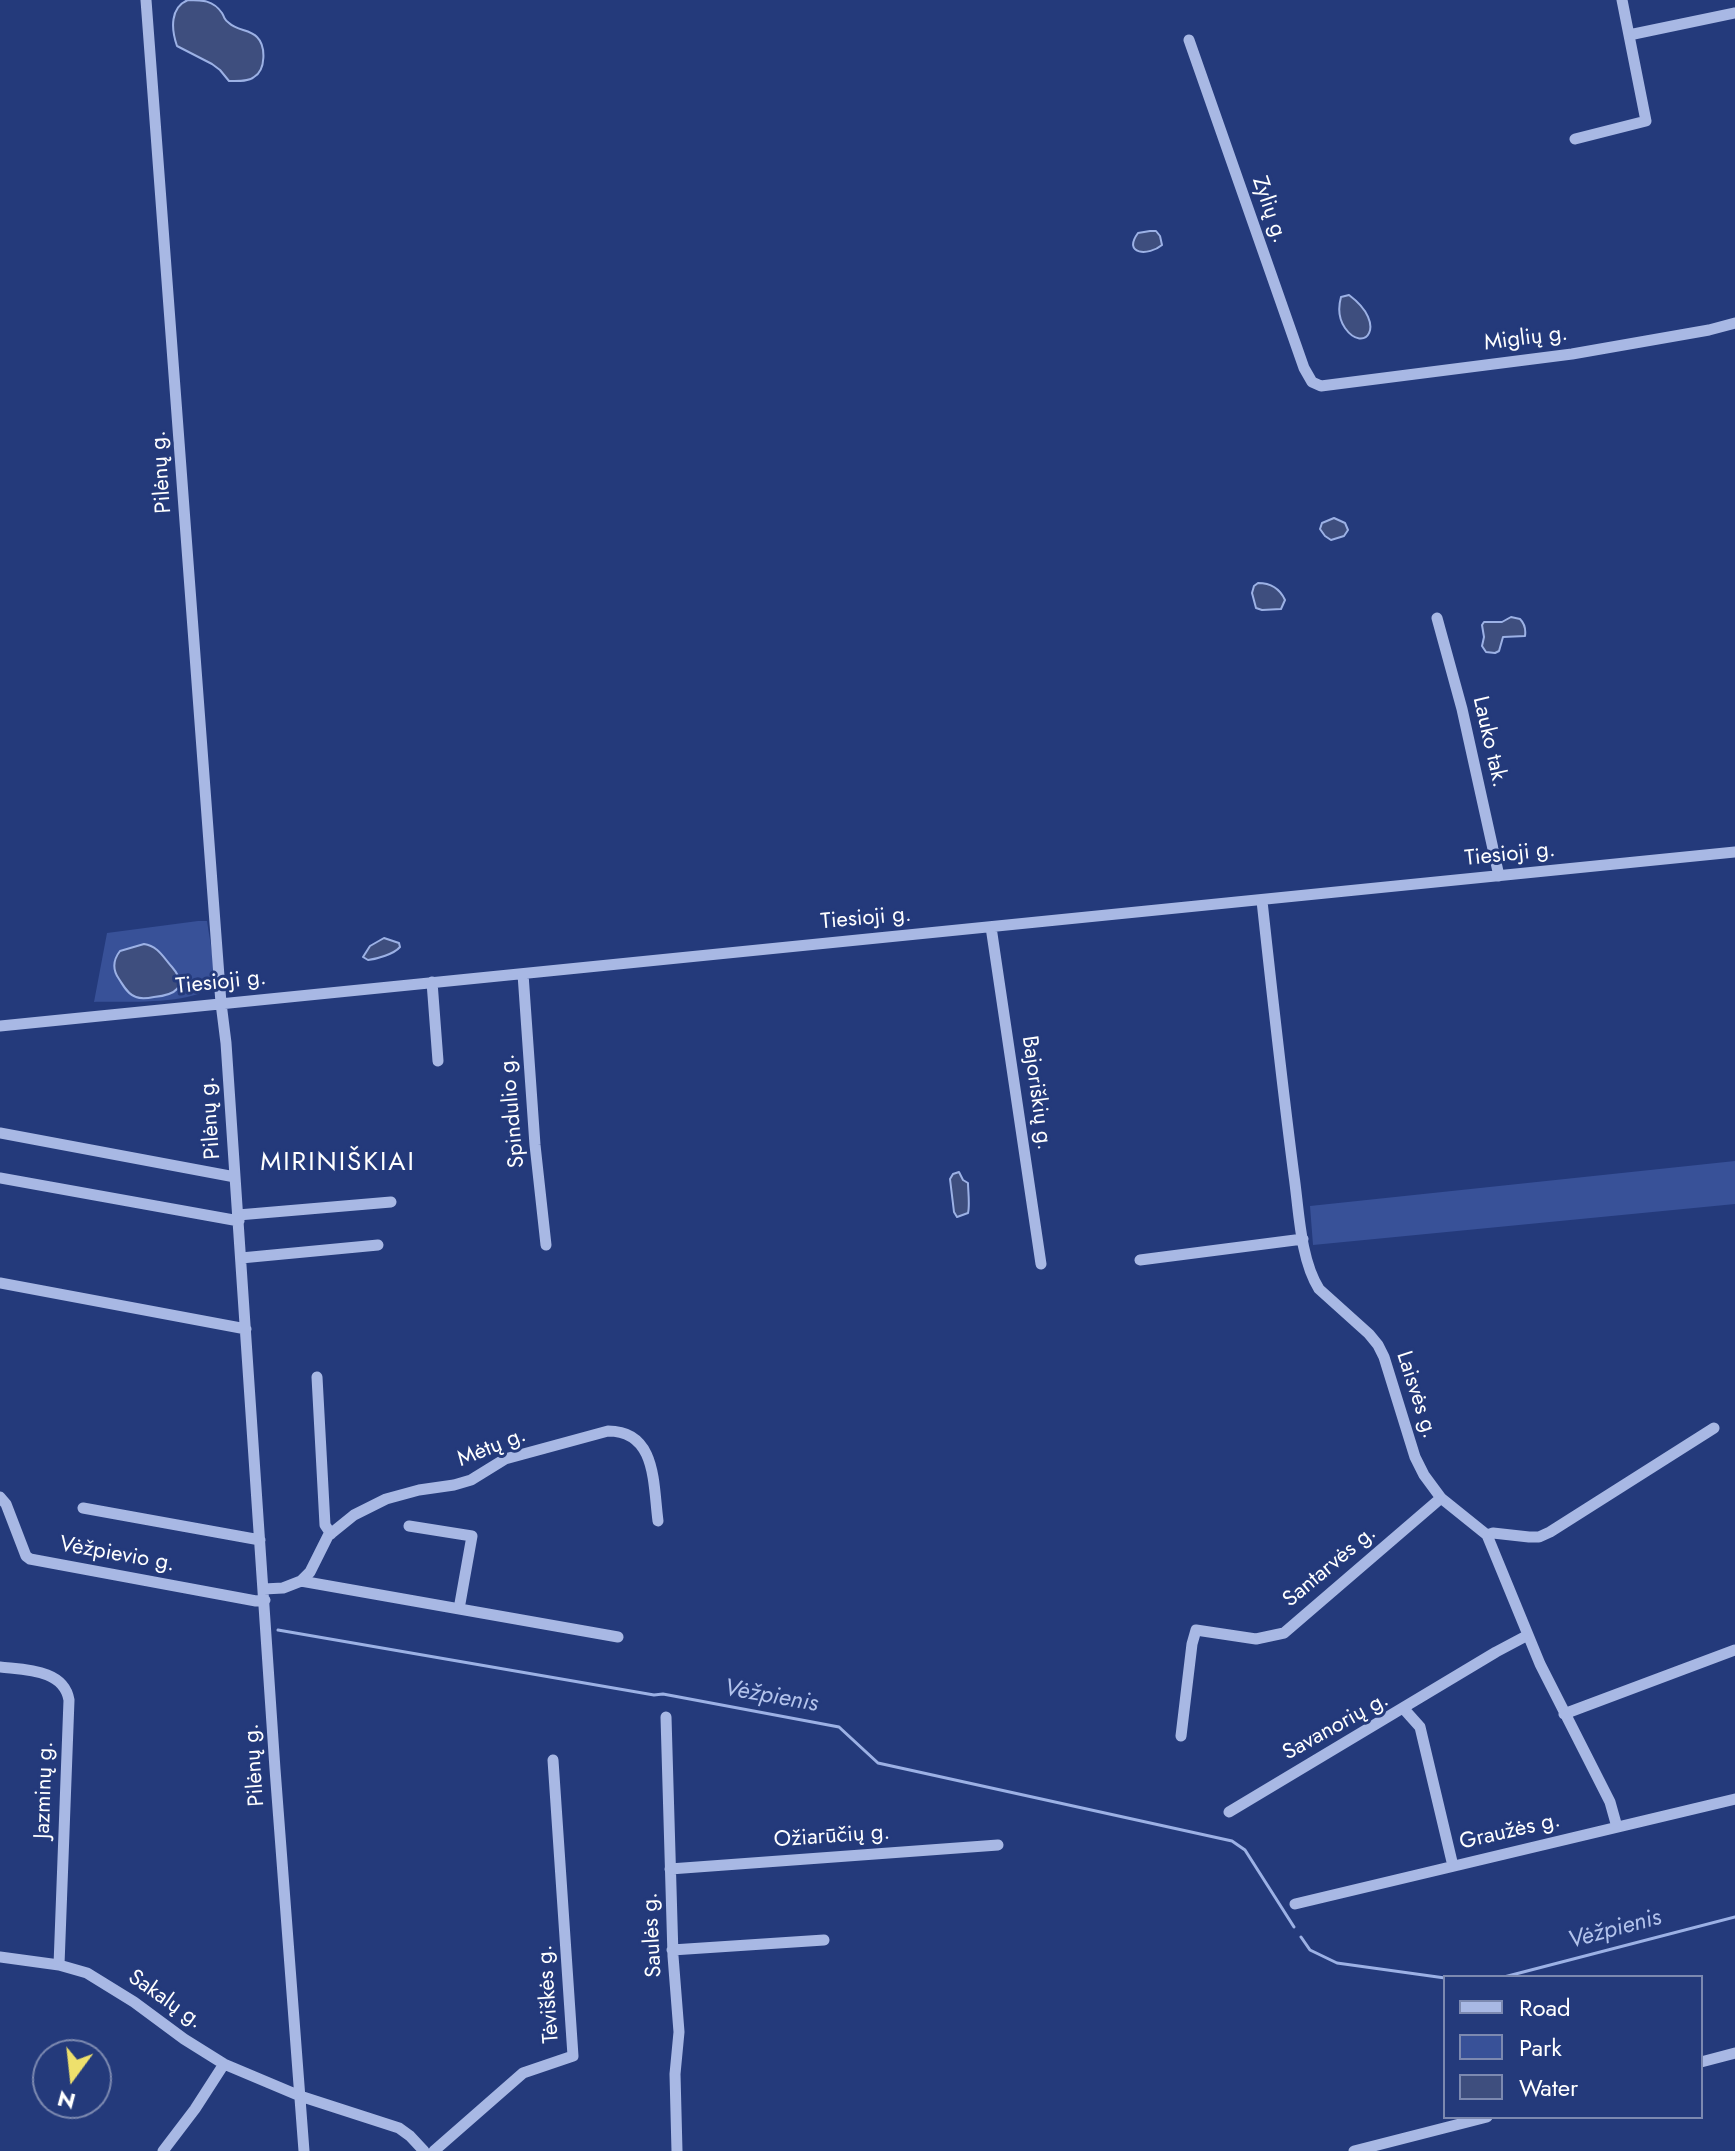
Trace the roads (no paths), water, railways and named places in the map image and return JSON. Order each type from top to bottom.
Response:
[{"type":"street","name":"Pilėnų g.","points":[[146,0],[226,1043],[304,2151]]},
{"type":"street","points":[[1575,139],[1646,121],[1622,0]]},
{"type":"street","points":[[1629,35],[1735,13]]},
{"type":"street","name":"Zylių g.","points":[[1189,40],[1304,368],[1312,382],[1321,386]]},
{"type":"street","name":"Miglių g.","points":[[1321,386],[1572,354],[1735,323]]},
{"type":"street","name":"Lauko tak.","points":[[1437,618],[1462,709],[1499,876]]},
{"type":"street","name":"Tiesioji g.","points":[[0,1026],[1735,852]]},
{"type":"street","name":"Laisvės g.","points":[[1262,901],[1282,1087],[1308,1266],[1319,1289],[1378,1345],[1415,1457],[1424,1475],[1441,1498],[1487,1535],[1540,1664],[1610,1802],[1617,1827]]},
{"type":"street","name":"Bajoriškių g.","points":[[991,927],[1041,1264]]},
{"type":"street","name":"Spindulio g.","points":[[523,974],[535,1145],[546,1245]]},
{"type":"street","points":[[432,982],[438,1061]]},
{"type":"street","points":[[0,1133],[235,1177]]},
{"type":"street","points":[[0,1178],[238,1218],[391,1202]]},
{"type":"street","points":[[1140,1260],[1303,1239]]},
{"type":"street","points":[[241,1258],[378,1245]]},
{"type":"street","points":[[0,1283],[246,1329]]},
{"type":"street","points":[[317,1377],[325,1525],[331,1534]]},
{"type":"street","points":[[1487,1535],[1539,1537],[1550,1532],[1714,1428]]},
{"type":"street","name":"Mėtų g.","points":[[301,1581],[310,1572],[331,1534],[354,1515],[386,1499],[471,1480],[505,1459],[608,1431],[631,1434],[644,1448],[651,1470],[658,1521]]},
{"type":"street","name":"Vėžpievio g.","points":[[0,1497],[30,1559],[241,1598],[264,1594]]},
{"type":"street","name":"Santarvės g.","points":[[1181,1736],[1196,1630],[1256,1639],[1284,1633],[1441,1498]]},
{"type":"street","points":[[83,1508],[260,1540]]},
{"type":"street","points":[[409,1526],[472,1536],[459,1609]]},
{"type":"street","points":[[264,1594],[301,1581],[618,1637]]},
{"type":"street","points":[[1403,1708],[1528,1635]]},
{"type":"street","points":[[1564,1714],[1735,1650]]},
{"type":"street","name":"Jazminų g.","points":[[0,1667],[49,1675],[68,1692],[59,1965]]},
{"type":"street","name":"Savanorių g.","points":[[1229,1812],[1403,1708],[1420,1727],[1453,1866]]},
{"type":"street","name":"Saulės g.","points":[[666,1717],[672,1950],[679,2032],[675,2074],[677,2151]]},
{"type":"street","name":"Tėviškės g.","points":[[434,2151],[523,2073],[573,2056],[553,1760]]},
{"type":"street","name":"Graužės g.","points":[[1295,1904],[1735,1799]]},
{"type":"street","name":"Ožiarūčių g.","points":[[670,1869],[998,1845]]},
{"type":"street","points":[[672,1950],[824,1940]]},
{"type":"street","name":"Sakalų g.","points":[[0,1957],[59,1965],[97,1978],[224,2064],[300,2096]]},
{"type":"street","points":[[1703,2061],[1735,2053]]},
{"type":"street","points":[[163,2151],[224,2064]]},
{"type":"street","points":[[300,2096],[399,2128],[424,2151]]},
{"type":"street","points":[[1354,2151],[1479,2119]]},
{"type":"water","points":[[188,0],[211,3],[232,26],[257,37],[263,58],[258,74],[249,80],[229,81],[212,64],[177,46],[175,13]]},
{"type":"water","points":[[1156,231],[1162,245],[1151,251],[1135,249],[1134,240],[1138,233]]},
{"type":"water","points":[[1349,295],[1368,317],[1369,333],[1365,337],[1352,336],[1341,320],[1341,297]]},
{"type":"water","points":[[1334,518],[1345,523],[1348,530],[1344,536],[1331,540],[1320,529],[1322,523]]},
{"type":"water","points":[[1258,583],[1271,585],[1280,593],[1285,600],[1281,609],[1256,608],[1252,593]]},
{"type":"water","points":[[1511,617],[1520,619],[1525,636],[1503,637],[1499,651],[1486,652],[1482,646],[1484,622],[1502,622]]},
{"type":"water","points":[[384,938],[399,943],[400,947],[376,959],[363,957],[370,946]]},
{"type":"water","points":[[144,944],[157,950],[177,974],[179,985],[173,992],[138,998],[128,992],[119,979],[114,965],[120,951]]},
{"type":"water","points":[[959,1172],[968,1183],[969,1206],[968,1213],[957,1217],[950,1179]]},
{"type":"waterway","name":"Vėžpienis","points":[[278,1630],[654,1695],[663,1694],[839,1727],[878,1763],[1232,1841],[1245,1850],[1294,1927]]},
{"type":"waterway","name":"Vėžpienis","points":[[1512,1975],[1735,1917]]},
{"type":"waterway","name":"Vėžpienis","points":[[1301,1937],[1310,1950],[1337,1963],[1443,1978]]},
{"type":"district","name":"MIRINIŠKIAI","points":[[338,1164]]}]
